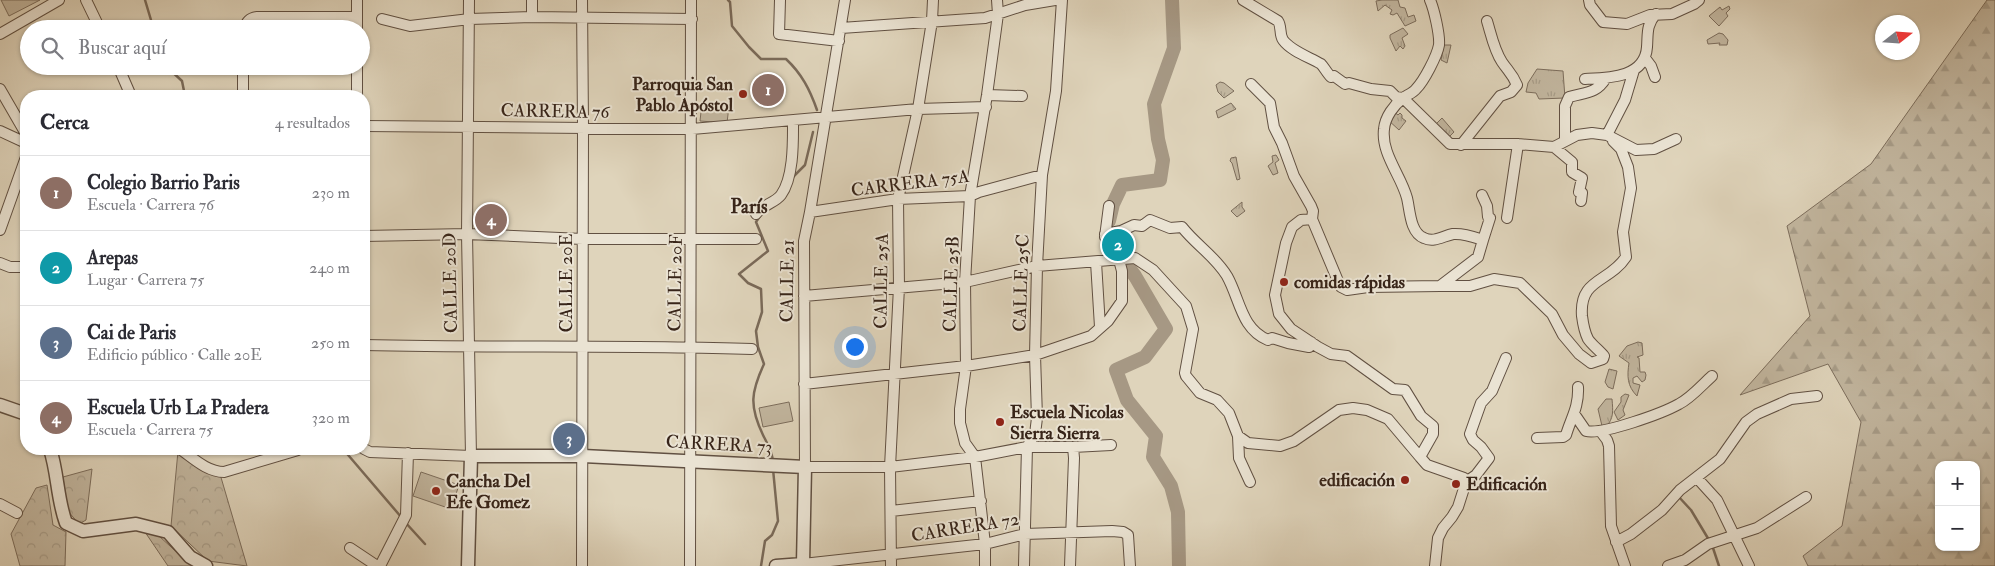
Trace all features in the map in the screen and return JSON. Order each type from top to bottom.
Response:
[{"type":"street","points":[[24,20],[59,0]]},
{"type":"street","points":[[86,0],[96,20]]},
{"type":"street","points":[[248,20],[251,18],[289,16],[357,17],[357,0]]},
{"type":"street","name":"CALLE 20D","points":[[468,566],[471,456],[467,234],[469,0]]},
{"type":"street","points":[[532,0],[532,17]]},
{"type":"street","name":"CALLE 20E","points":[[582,0],[584,127],[582,566]]},
{"type":"street","name":"CALLE 20F","points":[[690,566],[691,0]]},
{"type":"street","points":[[780,0],[779,34],[839,41]]},
{"type":"street","name":"CALLE 21","points":[[803,565],[805,467],[804,241],[845,0]]},
{"type":"street","name":"CALLE 25A","points":[[892,561],[890,467],[899,287],[898,199],[918,109],[932,21],[933,0]]},
{"type":"street","name":"CALLE 25B","points":[[984,566],[985,544],[975,457],[965,443],[960,423],[966,366],[965,282],[970,196],[988,95],[998,14],[997,0]]},
{"type":"street","points":[[841,28],[985,18],[1025,5],[1055,0]]},
{"type":"street","name":"CALLE 25C","points":[[1024,566],[1028,447],[1035,434],[1037,418],[1035,355],[1036,266],[1042,175],[1056,91],[1062,0]]},
{"type":"street","points":[[1243,0],[1278,21],[1281,25],[1281,35],[1284,41],[1294,50],[1322,65],[1331,77],[1334,76],[1345,84],[1349,83],[1371,89],[1390,90],[1396,97],[1403,98],[1450,144],[1518,144],[1554,147],[1577,135],[1592,133],[1607,135],[1636,150],[1654,149],[1676,139]]},
{"type":"street","points":[[1430,0],[1439,44],[1433,61],[1416,89],[1403,98],[1393,109],[1386,120],[1383,130],[1390,160],[1406,194],[1412,225],[1418,234],[1424,239],[1434,240],[1454,234],[1469,235],[1483,240]]},
{"type":"street","points":[[1589,0],[1590,5],[1603,22],[1627,24],[1650,14],[1672,14],[1699,0]]},
{"type":"street","points":[[1585,79],[1616,78],[1634,70],[1645,58],[1649,21],[1656,14]]},
{"type":"street","points":[[382,19],[410,26],[470,19],[532,17],[692,19]]},
{"type":"street","points":[[1461,144],[1500,96],[1511,92],[1517,85],[1512,74],[1502,62],[1494,45],[1487,21]]},
{"type":"street","points":[[0,34],[20,22]]},
{"type":"street","points":[[1645,58],[1651,66],[1655,77]]},
{"type":"street","points":[[1607,135],[1625,100],[1634,70]]},
{"type":"street","points":[[122,75],[128,90]]},
{"type":"street","points":[[243,75],[243,90]]},
{"type":"street","points":[[357,75],[357,90]]},
{"type":"street","points":[[1565,141],[1565,106],[1569,97],[1586,94],[1600,87],[1606,78]]},
{"type":"street","points":[[1251,84],[1270,102],[1274,127],[1282,142],[1294,176],[1312,206],[1314,211],[1312,219],[1342,287],[1347,290],[1368,287],[1470,286],[1494,279],[1520,283],[1552,314],[1563,335],[1579,354],[1591,363],[1603,359],[1604,356],[1592,344],[1585,332],[1581,303],[1586,290],[1621,265],[1626,257],[1623,232],[1631,188],[1628,167],[1621,149],[1607,135]]},
{"type":"street","points":[[0,89],[20,124]]},
{"type":"street","points":[[988,95],[1022,96]]},
{"type":"street","name":"CARRERA 76","points":[[370,126],[692,129],[918,109],[986,107]]},
{"type":"street","points":[[756,214],[759,210],[778,199],[785,187],[793,148],[793,120]]},
{"type":"street","points":[[0,131],[20,140]]},
{"type":"street","points":[[1507,218],[1518,144]]},
{"type":"street","points":[[1554,147],[1572,162],[1572,172],[1582,178],[1579,192],[1582,193],[1581,201]]},
{"type":"street","name":"CARRERA 75A","points":[[810,212],[898,199],[970,196],[1042,175]]},
{"type":"street","points":[[0,230],[20,182]]},
{"type":"street","points":[[1440,286],[1478,256],[1490,218],[1488,217],[1487,206],[1482,195]]},
{"type":"street","points":[[804,384],[966,366],[1035,355],[1091,336],[1108,321],[1122,301],[1122,271],[1119,260],[1110,248],[1112,233],[1109,206]]},
{"type":"street","points":[[1312,219],[1301,220],[1292,227],[1286,243],[1275,295],[1279,314],[1291,329],[1311,342],[1331,354],[1347,356],[1393,389],[1405,390],[1421,416],[1432,426],[1433,434],[1420,457]]},
{"type":"street","points":[[1112,233],[1134,225],[1142,226],[1150,220],[1170,228],[1182,227],[1219,264],[1247,323],[1259,337],[1268,340],[1272,338],[1309,347],[1311,342]]},
{"type":"street","points":[[370,236],[467,234],[583,239],[692,237],[756,239]]},
{"type":"street","points":[[804,296],[965,282],[1036,266],[1135,258],[1154,270],[1186,306],[1193,329],[1185,372],[1186,376],[1200,392],[1217,400],[1229,412],[1238,436],[1239,458],[1250,482]]},
{"type":"street","points":[[1096,262],[1100,327]]},
{"type":"street","points":[[0,263],[10,267],[20,267]]},
{"type":"street","points":[[370,345],[469,348],[582,346],[752,349]]},
{"type":"street","points":[[1435,566],[1438,538],[1442,528],[1452,517],[1466,482],[1476,476],[1489,458],[1481,447],[1472,440],[1470,434],[1481,403],[1492,391],[1506,358]]},
{"type":"street","points":[[1575,415],[1586,431],[1601,432],[1652,416],[1681,404],[1712,376]]},
{"type":"street","points":[[1537,438],[1563,437],[1566,435],[1568,424],[1575,415],[1578,387]]},
{"type":"street","points":[[1616,542],[1631,534],[1654,516],[1680,490],[1720,459],[1746,422],[1757,414],[1791,399],[1818,396]]},
{"type":"street","points":[[0,405],[20,412]]},
{"type":"street","points":[[1238,436],[1248,444],[1280,446],[1294,441],[1339,410],[1353,408],[1367,410],[1388,419],[1427,465],[1464,478],[1466,482]]},
{"type":"street","points":[[1601,432],[1607,440],[1608,446],[1610,526],[1625,566]]},
{"type":"street","name":"CARRERA 73","points":[[370,452],[471,456],[583,456],[805,467],[890,467],[975,457],[1028,447],[1111,445]]},
{"type":"street","points":[[1070,566],[1073,447]]},
{"type":"street","points":[[350,548],[379,566],[406,514],[408,454]]},
{"type":"street","points":[[52,455],[58,476],[60,507],[66,523],[83,531],[136,524],[168,532],[190,557],[206,566]]},
{"type":"street","points":[[189,455],[211,470],[218,472],[280,455]]},
{"type":"street","points":[[1697,478],[1717,500],[1749,566]]},
{"type":"street","points":[[1668,566],[1685,560],[1708,544],[1757,528],[1806,497]]},
{"type":"street","points":[[891,511],[981,501]]},
{"type":"street","points":[[0,504],[17,513]]},
{"type":"street","name":"CARRERA 72","points":[[776,566],[892,561],[985,544],[1025,534],[1112,531],[1126,534],[1130,566]]},
{"type":"green space","points":[[1,0],[40,0],[9,16]]},
{"type":"green space","points":[[1398,0],[1400,7],[1405,8],[1408,17],[1414,15],[1416,21],[1405,26],[1397,13],[1390,14],[1392,10],[1385,5],[1378,11],[1376,1]]},
{"type":"green space","points":[[1987,0],[1995,0],[1995,566],[1808,566],[1803,556],[1842,526],[1861,422],[1828,364],[1740,395],[1810,316],[1787,226],[1871,164]]},
{"type":"green space","points":[[1729,6],[1730,9],[1726,13],[1728,16],[1719,26],[1709,16],[1720,7],[1722,10]]},
{"type":"green space","points":[[1403,28],[1408,34],[1402,38],[1405,46],[1403,49],[1400,46],[1396,51],[1390,35]]},
{"type":"green space","points":[[1719,33],[1723,34],[1728,40],[1727,45],[1719,45],[1720,43],[1708,44],[1707,40]]},
{"type":"green space","points":[[1444,45],[1451,45],[1447,63],[1441,60]]},
{"type":"green space","points":[[1537,69],[1563,71],[1565,98],[1539,99],[1536,93],[1526,92],[1528,83]]},
{"type":"green space","points":[[1220,82],[1234,91],[1224,98],[1218,92],[1216,85]]},
{"type":"green space","points":[[702,103],[729,106],[727,123],[700,121]]},
{"type":"green space","points":[[1231,103],[1236,109],[1218,118],[1216,111]]},
{"type":"green space","points":[[1393,111],[1398,115],[1400,113],[1406,121],[1399,130],[1387,119]]},
{"type":"green space","points":[[1442,118],[1454,132],[1447,139],[1435,125]]},
{"type":"green space","points":[[1276,155],[1279,160],[1275,163],[1278,173],[1273,175],[1268,166],[1273,162],[1272,156]]},
{"type":"green space","points":[[1236,157],[1240,179],[1237,180],[1230,161],[1231,158]]},
{"type":"green space","points":[[1242,202],[1242,207],[1245,211],[1237,217],[1231,211]]},
{"type":"green space","points":[[1638,342],[1642,343],[1643,355],[1637,357],[1639,358],[1640,372],[1645,372],[1646,375],[1645,380],[1642,382],[1637,376],[1633,378],[1633,383],[1640,385],[1637,396],[1628,381],[1629,363],[1619,356],[1627,346]]},
{"type":"green space","points":[[1609,369],[1617,371],[1613,389],[1608,387],[1605,382]]},
{"type":"green space","points":[[1625,394],[1629,395],[1623,410],[1625,415],[1618,420],[1614,412],[1621,402],[1621,397]]},
{"type":"green space","points":[[1606,399],[1612,399],[1613,411],[1606,427],[1602,426],[1598,409]]},
{"type":"green space","points":[[789,402],[793,421],[763,427],[759,408]]},
{"type":"green space","points":[[178,455],[183,455],[205,472],[220,474],[247,566],[208,561],[171,526]]},
{"type":"green space","points":[[92,469],[86,520],[79,524],[67,510],[63,477]]},
{"type":"green space","name":"Cancha Del Efe Gomez","points":[[421,472],[459,485],[451,509],[413,496]]},
{"type":"green space","points":[[47,485],[53,525],[66,532],[65,566],[20,566],[11,534],[36,488]]},
{"type":"green space","points":[[145,532],[159,536],[192,566],[168,566]]},
{"type":"waterway","points":[[145,0],[151,20]]},
{"type":"waterway","points":[[728,0],[730,2],[732,26],[761,59],[786,59],[797,70],[805,83],[817,110]]},
{"type":"waterway","points":[[1109,221],[1113,204],[1122,185],[1160,180],[1163,160],[1158,139],[1154,104],[1174,48],[1172,0]]},
{"type":"waterway","points":[[176,75],[182,81],[184,90]]},
{"type":"waterway","points":[[793,177],[805,165],[813,132]]},
{"type":"waterway","points":[[760,216],[756,222],[768,251],[739,274],[748,283],[761,289],[762,312],[756,331],[758,347],[764,364],[756,383],[753,399],[755,416],[773,461]]},
{"type":"waterway","points":[[1115,249],[1135,276],[1166,329],[1145,357],[1116,370],[1127,400],[1156,436],[1153,457],[1171,486],[1178,512],[1179,566]]},
{"type":"waterway","points":[[348,455],[402,518]]},
{"type":"waterway","points":[[761,566],[765,541],[772,535],[778,521],[773,469]]},
{"type":"waterway","points":[[1678,496],[1691,510],[1709,540]]},
{"type":"waterway","points":[[405,522],[425,544]]},
{"type":"waterway","points":[[1712,545],[1719,566]]},
{"type":"place","name":"Colegio Barrio Paris","points":[[768,90]]},
{"type":"place","name":"Parroquia San Pablo Apóstol","points":[[743,94]]},
{"type":"place","name":"Escuela Urb La Pradera","points":[[491,220]]},
{"type":"place","name":"Arepas","points":[[1118,245]]},
{"type":"place","name":"comidas rápidas","points":[[1284,282]]},
{"type":"place","name":"Escuela Nicolas Sierra Sierra","points":[[1000,422]]},
{"type":"place","name":"Cai de Paris","points":[[569,439]]},
{"type":"place","name":"edificación","points":[[1405,480]]},
{"type":"place","name":"Edificación","points":[[1456,484]]},
{"type":"place","name":"Cancha Del Efe Gomez","points":[[436,491]]},
{"type":"district","name":"París","points":[[749,206]]}]
